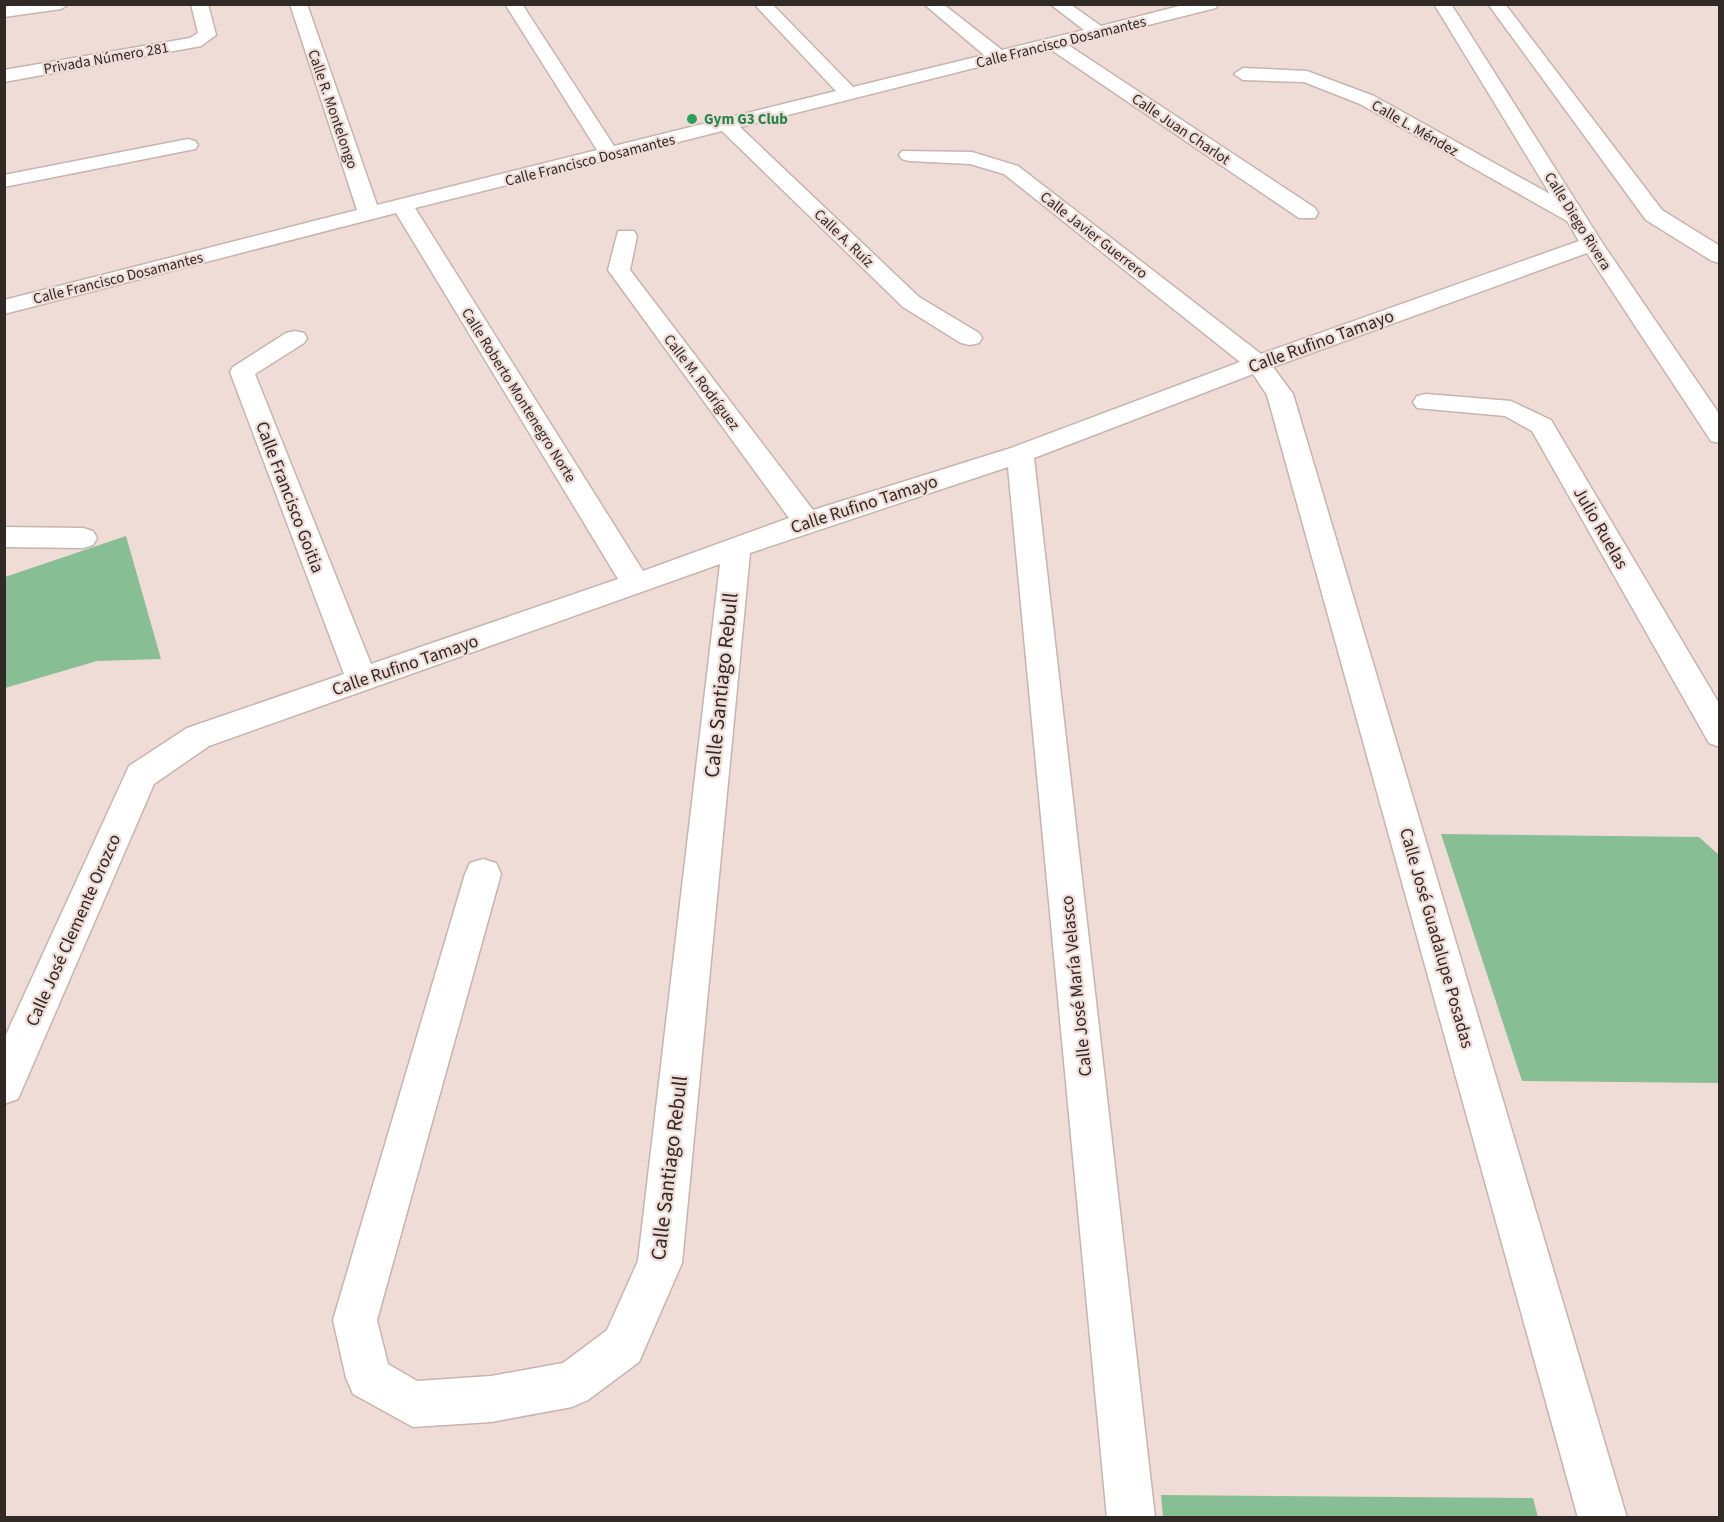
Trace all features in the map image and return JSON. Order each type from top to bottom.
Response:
[{"type":"street","points":[[4,12],[61,4]]},
{"type":"street","name":"Privada Número 281","points":[[4,76],[195,42],[207,35],[198,4]]},
{"type":"street","name":"Calle R. Montelongo","points":[[298,4],[369,213]]},
{"type":"street","points":[[513,4],[610,154]]},
{"type":"street","points":[[762,4],[850,95]]},
{"type":"street","points":[[932,4],[1000,58]]},
{"type":"street","points":[[1058,4],[1098,32]]},
{"type":"street","name":"Calle Francisco Dosamantes","points":[[4,307],[369,213],[728,126],[1210,4]]},
{"type":"street","name":"Calle Diego Rivera","points":[[1442,4],[1592,244],[1719,435]]},
{"type":"street","points":[[1496,4],[1654,215],[1719,256]]},
{"type":"street","name":"Calle Juan Charlot","points":[[1055,44],[1307,213]]},
{"type":"street","name":"Calle L. Méndez","points":[[1242,74],[1307,77],[1367,100],[1575,217]]},
{"type":"street","name":"Calle A. Ruíz","points":[[728,126],[911,302],[970,338]]},
{"type":"street","points":[[4,181],[188,145]]},
{"type":"street","name":"Calle Javier Guerrero","points":[[909,155],[972,158],[1011,170],[1258,364]]},
{"type":"street","name":"Calle Roberto Montenegro Norte","points":[[403,206],[636,584]]},
{"type":"street","name":"Calle M. Rodríguez","points":[[626,236],[619,270],[807,522]]},
{"type":"street","name":"Calle Rufino Tamayo","points":[[141,775],[198,737],[807,522],[1020,454],[1258,364],[1592,244]]},
{"type":"street","name":"Calle Francisco Goitia","points":[[295,338],[242,372],[362,681]]},
{"type":"street","name":"Calle José Guadalupe Posadas","points":[[1258,364],[1280,394],[1604,1518]]},
{"type":"street","name":"Julio Ruelas","points":[[1426,402],[1511,409],[1542,426],[1719,734]]},
{"type":"street","name":"Calle José María Velasco","points":[[1020,454],[1131,1518]]},
{"type":"street","points":[[4,537],[83,538]]},
{"type":"street","name":"Calle Santiago Rebull","points":[[483,874],[355,1320],[369,1378],[413,1404],[491,1399],[572,1384],[623,1346],[660,1263],[736,548]]},
{"type":"street","name":"Calle José Clemente Orozco","points":[[4,1085],[141,775]]},
{"type":"green space","points":[[126,536],[161,659],[97,661],[5,688],[5,577]]},
{"type":"green space","points":[[1441,834],[1699,837],[1719,855],[1719,1083],[1522,1081]]},
{"type":"green space","points":[[1161,1495],[1533,1498],[1538,1517],[1163,1517]]},
{"type":"place","name":"Gym G3 Club","points":[[692,119]]}]
